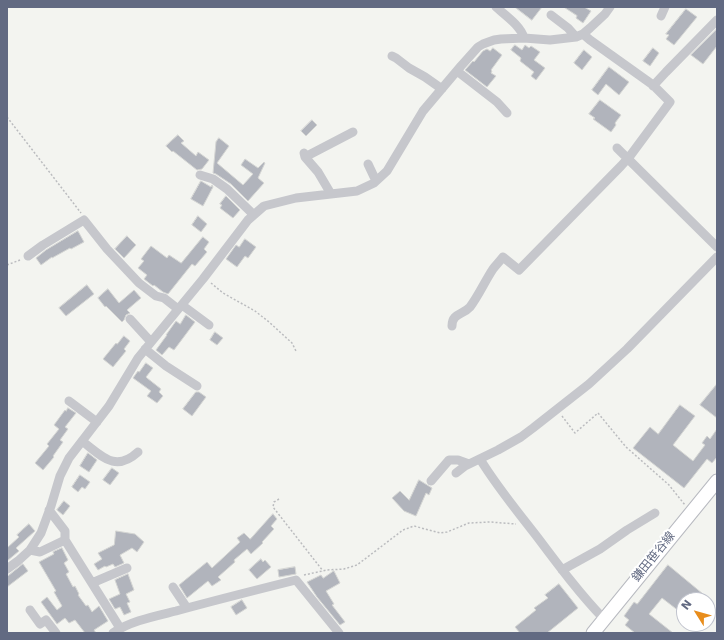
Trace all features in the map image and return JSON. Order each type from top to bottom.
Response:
[{"type":"street","points":[[496,7],[519,28],[524,38]]},
{"type":"street","points":[[7,569],[30,550],[41,533],[60,476],[69,458],[109,406],[138,358],[204,278],[248,220],[264,206],[296,198],[357,191],[374,183],[387,171],[423,111],[456,71],[478,47],[483,44],[494,40],[524,38],[550,40],[580,36],[605,14],[610,7]]},
{"type":"street","points":[[661,16],[665,7]]},
{"type":"street","points":[[452,326],[454,317],[466,311],[473,303],[494,268],[503,257],[519,270],[627,159],[670,102],[653,86],[590,40],[580,36],[568,28],[551,14]]},
{"type":"street","points":[[653,86],[717,20]]},
{"type":"street","points":[[392,56],[442,89]]},
{"type":"street","points":[[456,71],[497,102],[508,113]]},
{"type":"street","points":[[331,194],[318,172],[305,155],[353,132]]},
{"type":"street","points":[[617,148],[717,247]]},
{"type":"street","points":[[368,164],[376,181]]},
{"type":"street","points":[[200,175],[213,179],[227,189],[254,215]]},
{"type":"street","points":[[28,256],[84,220],[107,249],[139,283],[156,296],[164,298],[209,325]]},
{"type":"street","points":[[456,473],[469,464],[521,437],[589,384],[608,367],[717,257]]},
{"type":"street","points":[[130,319],[148,346],[166,366],[197,386]]},
{"type":"street","points":[[69,401],[97,422]]},
{"type":"street","points":[[82,441],[113,462],[126,461],[138,452]]},
{"type":"street","points":[[480,459],[492,478],[562,570],[604,619]]},
{"type":"street","points":[[430,481],[449,460],[458,460],[469,464]]},
{"type":"street","name":"鎌田笹谷線","points":[[592,633],[717,481]]},
{"type":"street","points":[[49,510],[65,531],[65,540],[92,583],[116,631],[144,619],[296,580],[339,633]]},
{"type":"street","points":[[562,570],[600,549],[627,530],[656,513]]},
{"type":"street","points":[[30,550],[40,552],[65,540]]},
{"type":"street","points":[[92,583],[127,568]]},
{"type":"street","points":[[173,587],[187,608]]},
{"type":"street","points":[[30,610],[40,624],[46,620],[56,633]]},
{"type":"path","points":[[7,117],[82,214],[84,220]]},
{"type":"path","points":[[7,265],[28,256]]},
{"type":"path","points":[[204,278],[223,293],[255,311],[269,322],[292,343],[296,351]]},
{"type":"path","points":[[557,410],[575,433],[598,413],[626,447],[668,485],[692,512]]},
{"type":"path","points":[[279,499],[274,502],[273,507],[323,571]]},
{"type":"path","points":[[296,580],[304,574],[344,569],[357,564],[403,530],[414,526],[440,533],[447,532],[468,523],[490,522],[527,524]]},
{"type":"building","points":[[515,7],[542,7],[532,20]]},
{"type":"building","points":[[564,7],[584,7],[591,11],[583,23],[576,18],[577,16]]},
{"type":"building","points":[[686,9],[697,17],[674,45],[666,39],[669,35],[666,34]]},
{"type":"building","points":[[717,29],[717,46],[703,64],[691,55]]},
{"type":"building","points":[[515,45],[522,50],[525,45],[529,48],[531,46],[540,52],[534,60],[545,68],[536,80],[531,76],[534,72],[520,61],[521,58],[511,50]]},
{"type":"building","points":[[493,48],[502,55],[491,70],[491,73],[496,76],[487,87],[465,70],[483,51],[487,49],[490,51]]},
{"type":"building","points":[[653,48],[659,53],[650,66],[643,61]]},
{"type":"building","points":[[584,50],[592,57],[582,70],[574,63]]},
{"type":"building","points":[[609,67],[629,82],[619,95],[606,84],[598,95],[592,90]]},
{"type":"building","points":[[600,100],[621,115],[611,132],[593,119],[595,118],[589,114]]},
{"type":"building","points":[[312,120],[317,125],[306,136],[301,131]]},
{"type":"building","points":[[178,135],[184,141],[181,143],[196,156],[198,152],[209,160],[202,169],[197,170],[166,146]]},
{"type":"building","points":[[219,138],[229,146],[217,163],[243,185],[253,174],[241,165],[245,159],[258,168],[264,162],[265,163],[258,178],[264,183],[248,201],[231,184],[213,173],[216,142]]},
{"type":"building","points":[[201,181],[211,187],[212,185],[213,187],[203,206],[191,199]]},
{"type":"building","points":[[226,196],[240,210],[233,218],[220,208],[222,205],[220,204]]},
{"type":"building","points":[[198,216],[207,224],[201,232],[192,225]]},
{"type":"building","points":[[78,231],[84,242],[52,257],[41,265],[36,258],[46,250]]},
{"type":"building","points":[[127,236],[136,245],[124,258],[115,249]]},
{"type":"building","points":[[203,237],[209,242],[204,249],[207,252],[195,266],[192,264],[168,294],[144,279],[147,275],[138,268],[144,261],[141,259],[151,246],[167,258],[169,255],[181,263]]},
{"type":"building","points":[[245,239],[256,247],[248,258],[245,256],[237,267],[226,259],[236,245],[239,247]]},
{"type":"building","points":[[87,285],[94,294],[66,316],[59,308]]},
{"type":"building","points":[[108,289],[119,303],[134,290],[141,298],[127,310],[130,313],[126,315],[122,322],[106,306],[105,307],[98,298]]},
{"type":"building","points":[[186,315],[195,322],[174,350],[169,347],[162,355],[156,350],[176,321],[180,324]]},
{"type":"building","points":[[215,332],[223,338],[217,345],[210,340]]},
{"type":"building","points":[[124,336],[130,341],[124,349],[126,351],[113,367],[103,359]]},
{"type":"building","points":[[146,363],[153,368],[146,377],[161,389],[159,392],[163,396],[157,403],[147,396],[151,391],[133,378]]},
{"type":"building","points":[[717,384],[717,418],[700,405]]},
{"type":"building","points":[[196,392],[199,392],[206,397],[192,416],[183,409]]},
{"type":"building","points":[[680,405],[695,416],[673,445],[693,461],[705,445],[702,443],[707,436],[710,439],[717,429],[717,457],[712,463],[707,459],[684,488],[633,448],[650,427],[658,434]]},
{"type":"building","points":[[68,408],[76,413],[65,427],[68,429],[60,440],[63,442],[53,456],[54,457],[43,470],[35,463],[49,446],[47,444],[59,429],[54,425]]},
{"type":"building","points":[[88,453],[97,460],[89,472],[80,466]]},
{"type":"building","points":[[112,468],[119,473],[110,485],[103,480]]},
{"type":"building","points":[[80,475],[90,482],[85,489],[82,487],[78,492],[72,487]]},
{"type":"building","points":[[419,480],[432,488],[429,495],[426,493],[416,516],[404,511],[392,498],[400,491],[409,500]]},
{"type":"building","points":[[64,501],[70,506],[63,515],[57,510]]},
{"type":"building","points":[[273,514],[277,519],[271,526],[274,529],[262,542],[263,543],[251,554],[247,549],[234,560],[235,562],[218,577],[221,580],[212,586],[208,581],[187,598],[179,585],[207,562],[212,568],[240,542],[237,538],[244,533],[250,539]]},
{"type":"building","points":[[29,524],[35,531],[16,548],[19,551],[7,561],[7,548],[19,537],[17,535]]},
{"type":"building","points":[[116,531],[135,534],[144,542],[137,552],[132,548],[120,555],[124,563],[115,567],[113,564],[106,567],[105,566],[98,570],[94,564],[102,559],[98,553],[114,545]]},
{"type":"building","points":[[62,548],[68,560],[64,563],[69,572],[66,574],[73,587],[75,586],[79,594],[78,595],[86,606],[88,605],[92,612],[99,606],[108,621],[94,630],[96,633],[85,633],[75,620],[69,623],[65,618],[57,624],[41,602],[47,597],[57,610],[62,606],[54,592],[56,591],[39,562],[54,554],[53,552]]},
{"type":"building","points":[[261,559],[263,562],[265,560],[271,567],[257,579],[249,570]]},
{"type":"building","points":[[23,564],[28,571],[7,587],[7,577]]},
{"type":"building","points":[[668,565],[701,592],[676,592],[676,609],[662,598],[649,614],[673,633],[635,633],[625,625],[629,620],[624,616],[634,602],[637,604]]},
{"type":"building","points":[[295,567],[296,574],[279,577],[278,570]]},
{"type":"building","points":[[334,571],[340,583],[326,591],[334,604],[332,605],[345,622],[340,625],[307,582],[321,575],[323,578]]},
{"type":"building","points":[[128,574],[134,590],[126,594],[130,602],[127,603],[131,612],[124,615],[120,607],[115,609],[109,599],[120,594],[115,580]]},
{"type":"building","points":[[559,584],[578,608],[547,633],[520,633],[515,627],[536,610],[534,608],[548,598],[545,595]]},
{"type":"building","points":[[242,600],[247,608],[236,615],[231,607]]}]
